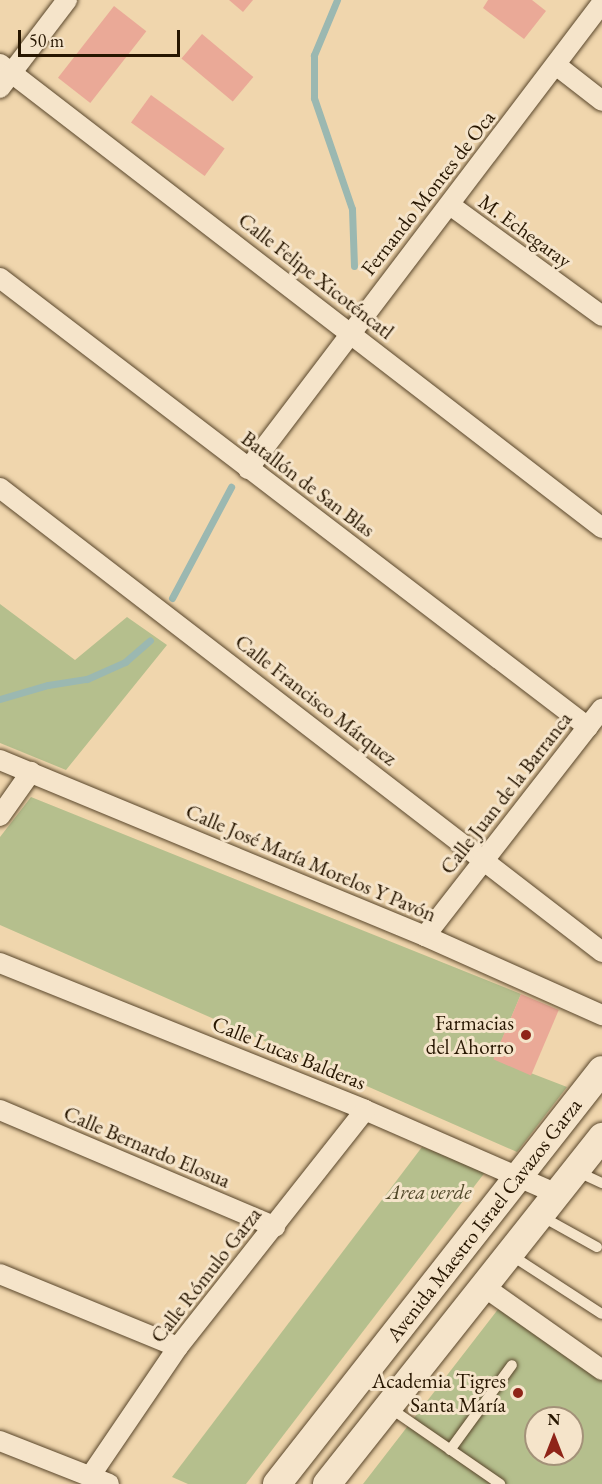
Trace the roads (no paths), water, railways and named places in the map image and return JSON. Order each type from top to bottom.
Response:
[{"type":"main road","name":"Avenida Maestro Israel Cavazos Garza","points":[[277,1484],[518,1174],[602,1070]]},
{"type":"main road","name":"Avenida Maestro Israel Cavazos Garza","points":[[327,1484],[483,1286],[511,1255],[602,1137]]},
{"type":"street","points":[[4,75],[67,0]]},
{"type":"street","name":"Fernando Montes de Oca","points":[[248,469],[602,3]]},
{"type":"street","points":[[556,65],[602,101]]},
{"type":"street","name":"Calle Felipe Xicoténcatl","points":[[4,75],[350,332],[602,528]]},
{"type":"street","name":"M. Echegaray","points":[[450,205],[602,316]]},
{"type":"street","name":"Batallón de San Blas","points":[[0,278],[588,727]]},
{"type":"street","name":"Calle Francisco Márquez","points":[[0,488],[602,952]]},
{"type":"street","name":"Calle Juan de la Barranca","points":[[425,936],[602,709]]},
{"type":"street","name":"Calle José María Morelos Y Pavón","points":[[0,760],[425,936],[602,1015]]},
{"type":"street","points":[[0,816],[31,772]]},
{"type":"street","name":"Calle Lucas Balderas","points":[[0,963],[518,1174],[549,1205]]},
{"type":"street","name":"Calle Bernardo Elosua","points":[[0,1110],[275,1227]]},
{"type":"street","name":"Calle Rómulo Garza","points":[[100,1480],[178,1347],[275,1227],[365,1110]]},
{"type":"street","points":[[0,1274],[178,1347]]},
{"type":"street","points":[[483,1286],[602,1370]]},
{"type":"street","points":[[0,1441],[100,1480]]},
{"type":"lane","points":[[575,1171],[602,1183]]},
{"type":"lane","points":[[549,1205],[597,1247]]},
{"type":"lane","points":[[511,1255],[602,1314]]},
{"type":"lane","points":[[450,1450],[512,1365]]},
{"type":"lane","points":[[387,1406],[500,1484]]},
{"type":"waterway","points":[[337,0],[314,55],[314,98],[352,209],[354,266]]},
{"type":"waterway","points":[[172,598],[231,487]]},
{"type":"waterway","points":[[0,699],[48,685],[87,679],[125,662],[150,640]]},
{"type":"place","name":"Farmacias del Ahorro","points":[[526,1035]]},
{"type":"place","name":"Academia Tigres Santa María","points":[[518,1393]]},
{"type":"park label","name":"Area verde","points":[[429,1192]]}]
